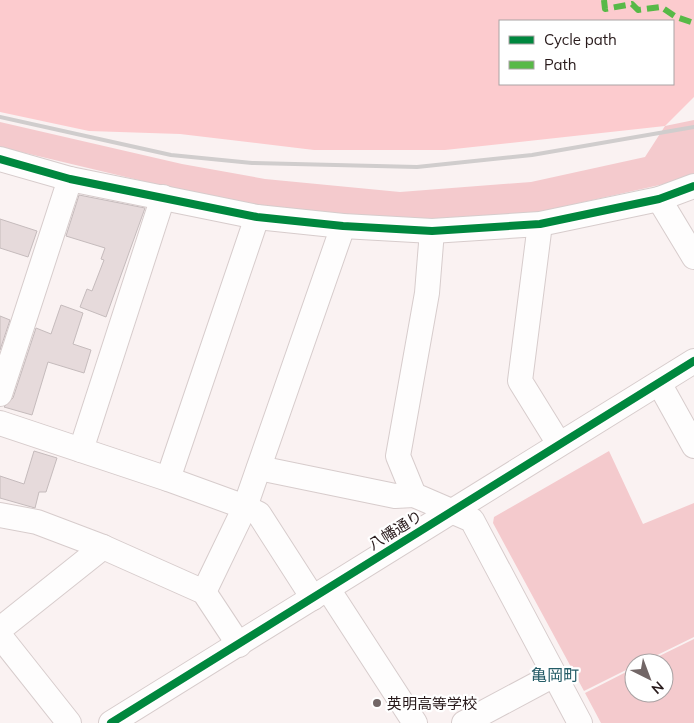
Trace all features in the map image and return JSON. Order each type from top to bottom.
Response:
[{"type":"street","points":[[0,160],[70,179],[257,217],[343,226],[432,230],[540,224],[659,199],[694,186]]},
{"type":"street","points":[[0,394],[70,179]]},
{"type":"street","points":[[81,450],[163,197]]},
{"type":"street","points":[[659,199],[694,257]]},
{"type":"street","points":[[168,479],[257,217]]},
{"type":"street","points":[[540,224],[520,381],[559,444]]},
{"type":"street","points":[[204,592],[245,507],[343,226]]},
{"type":"street","points":[[414,495],[398,456],[427,292],[432,230]]},
{"type":"street","name":"八幡通り","points":[[111,723],[694,361]]},
{"type":"street","points":[[659,383],[694,446]]},
{"type":"street","points":[[0,423],[168,479],[245,507],[259,514],[415,723]]},
{"type":"street","points":[[259,468],[395,496],[414,495],[472,520],[580,723]]},
{"type":"street","points":[[0,515],[37,522],[103,548],[204,592],[239,645]]},
{"type":"street","points":[[0,629],[103,548]]},
{"type":"street","points":[[0,636],[69,723]]},
{"type":"street","points":[[464,723],[554,675]]},
{"type":"shaded area","points":[[0,0],[694,0],[694,97],[665,126],[445,150],[314,150],[180,134],[89,131],[0,112]]},
{"type":"shaded area","points":[[694,120],[694,174],[664,184],[539,212],[409,221],[264,210],[0,147],[0,122],[182,164],[265,179],[400,192],[531,182],[645,157],[665,126]]},
{"type":"shaded area","points":[[609,451],[643,524],[694,503],[694,637],[661,653],[624,653],[624,671],[584,691],[493,523],[494,517]]},
{"type":"shaded area","points":[[694,639],[694,723],[601,723],[585,693],[624,673],[624,703],[674,703],[674,653],[665,653]]},
{"type":"building","points":[[79,195],[145,208],[106,317],[80,307],[87,289],[92,291],[104,260],[101,259],[105,248],[66,236]]},
{"type":"building","points":[[0,219],[37,231],[28,257],[0,248]]},
{"type":"building","points":[[61,305],[83,313],[73,344],[91,350],[84,373],[48,362],[32,415],[4,407],[13,398],[36,328],[51,334]]},
{"type":"building","points":[[0,316],[10,320],[0,350]]},
{"type":"building","points":[[34,451],[57,458],[46,492],[39,492],[35,508],[0,498],[0,476],[24,484]]},
{"type":"railway","points":[[0,117],[171,155],[252,163],[417,167],[532,155],[694,127]]},
{"type":"marked path","points":[[604,0],[605,9],[632,4],[638,10],[661,7],[676,17],[694,23]]},
{"type":"cycle path","points":[[0,159],[70,179],[257,217],[343,226],[432,231],[540,224],[659,199],[694,186]]},
{"type":"cycle path","points":[[111,723],[694,361]]},
{"type":"place","name":"英明高等学校","points":[[377,703]]},
{"type":"district","name":"亀岡町","points":[[555,675]]}]
